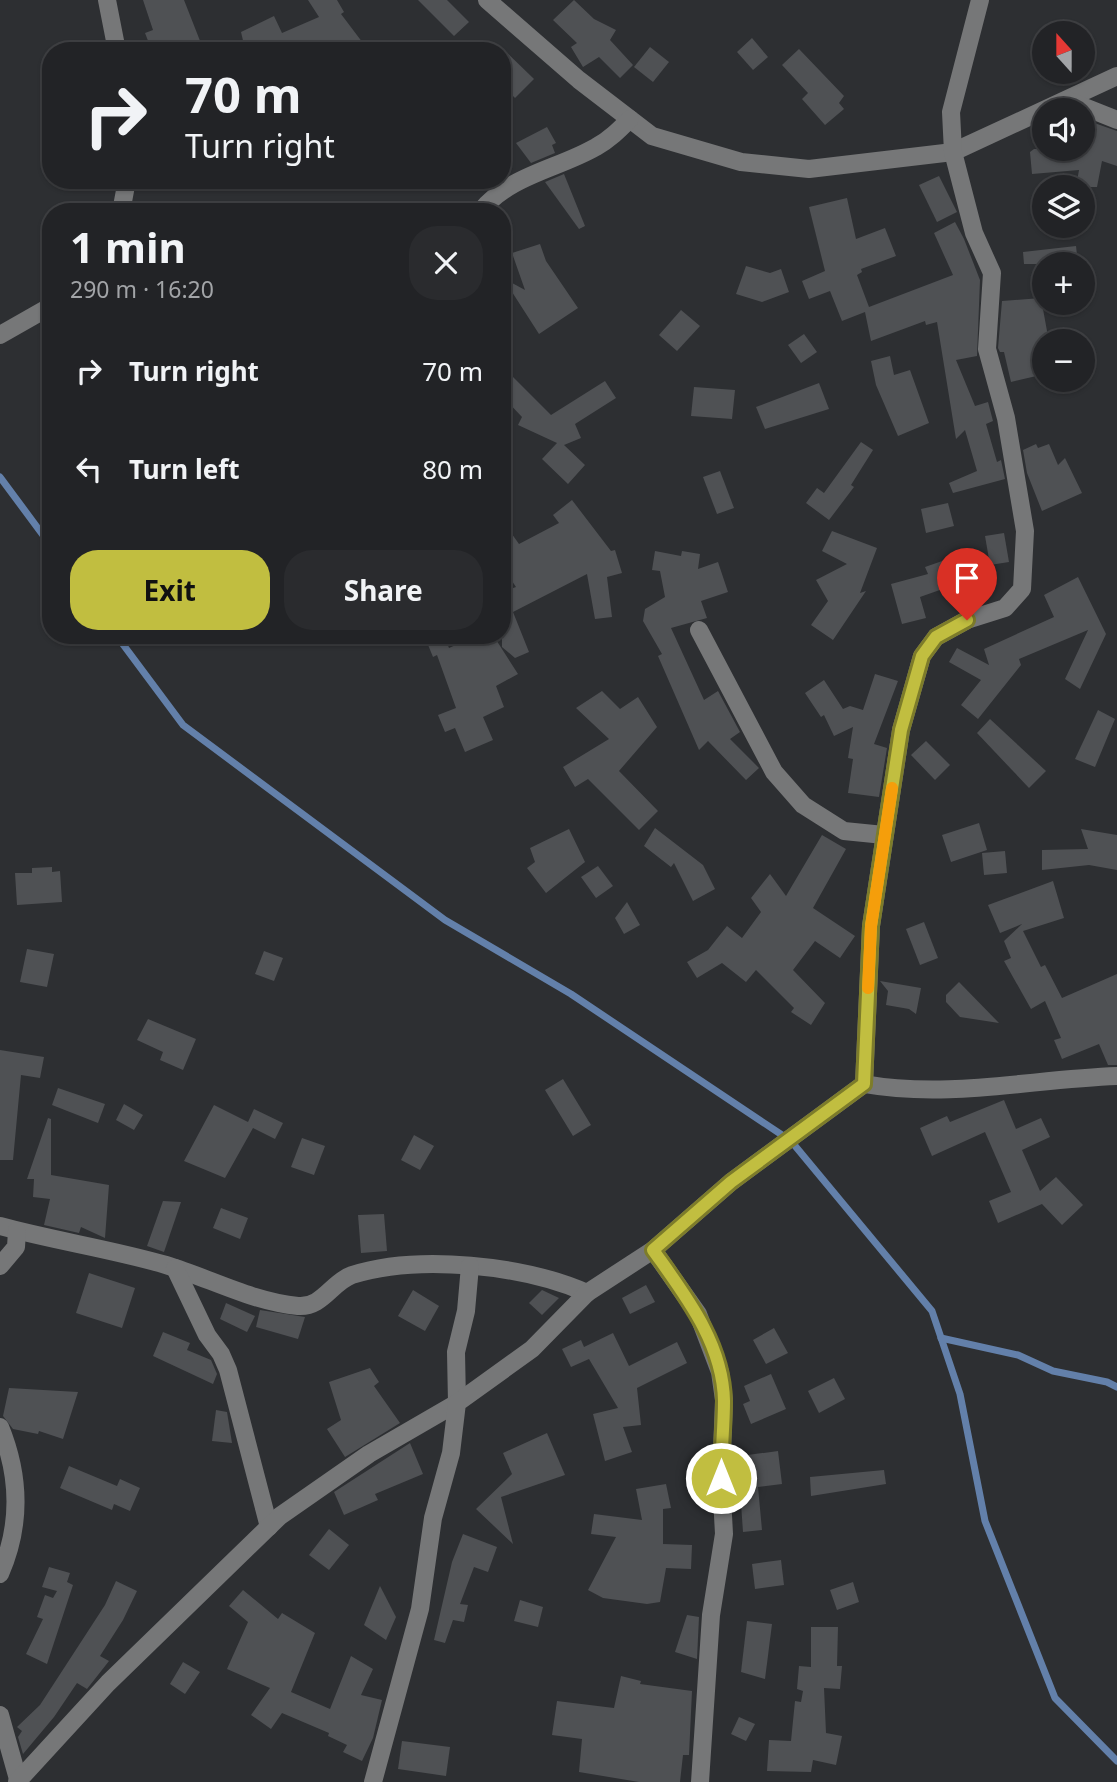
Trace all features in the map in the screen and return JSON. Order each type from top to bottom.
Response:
[{"type":"street","points":[[107,0],[115,42]]},
{"type":"street","points":[[487,0],[579,80],[653,136],[741,162],[809,169],[953,152],[1032,116]]},
{"type":"street","points":[[864,1084],[871,926],[901,730],[922,656],[936,637],[967,620],[1005,608],[1022,589],[1025,531],[1006,418],[987,349],[992,273],[974,233],[953,152],[951,112],[980,0]]},
{"type":"street","points":[[1071,98],[1117,76]]},
{"type":"street","points":[[1095,111],[1117,120]]},
{"type":"street","points":[[511,187],[594,148],[630,119]]},
{"type":"street","points":[[487,203],[507,189]]},
{"type":"street","points":[[0,335],[42,311]]},
{"type":"street","points":[[699,630],[774,772],[803,805],[844,831],[884,835]]},
{"type":"street","points":[[17,1781],[108,1683],[270,1527],[306,1497],[369,1454],[457,1404],[533,1349],[587,1293],[653,1250],[731,1182],[864,1084],[898,1090],[937,1091],[1117,1076]]},
{"type":"street","points":[[9,1228],[175,1268],[256,1296],[298,1306],[312,1306],[349,1276],[408,1265],[493,1266],[561,1282],[587,1293]]},
{"type":"street","points":[[0,1266],[16,1247],[9,1228]]},
{"type":"street","points":[[653,1250],[698,1314],[720,1372],[724,1400],[721,1439],[724,1534],[711,1615],[700,1782]]},
{"type":"street","points":[[373,1782],[420,1609],[433,1518],[451,1453],[457,1404],[456,1352],[466,1311],[470,1266]]},
{"type":"street","points":[[175,1268],[206,1335],[221,1354],[228,1370],[270,1527]]},
{"type":"street","points":[[0,1427],[16,1483],[12,1548],[0,1574]]},
{"type":"street","points":[[0,1715],[17,1781]]},
{"type":"building","points":[[143,0],[184,0],[200,42],[148,42],[145,33],[153,30]]},
{"type":"building","points":[[308,0],[337,0],[344,12],[341,14],[362,42],[243,42],[241,32],[274,16],[282,33],[319,17]]},
{"type":"building","points":[[418,0],[447,0],[469,22],[454,36]]},
{"type":"building","points":[[574,0],[594,19],[616,30],[610,40],[633,65],[620,78],[599,57],[583,67],[571,47],[577,43],[553,20]]},
{"type":"building","points":[[752,38],[768,57],[753,70],[737,52]]},
{"type":"building","points":[[650,47],[669,62],[653,82],[634,67]]},
{"type":"building","points":[[799,49],[844,96],[839,103],[844,109],[825,125],[802,99],[808,93],[782,65]]},
{"type":"building","points":[[511,57],[534,79],[515,98],[511,94]]},
{"type":"building","points":[[1095,123],[1117,131],[1117,166],[1102,161],[1097,187],[1095,175],[1078,175],[1079,170],[1032,174],[1030,152],[1032,150],[1032,161],[1095,161]]},
{"type":"building","points":[[547,127],[556,143],[552,145],[555,153],[531,163],[516,143]]},
{"type":"building","points":[[564,174],[585,226],[579,229],[545,182]]},
{"type":"building","points":[[939,176],[957,212],[937,222],[919,185]]},
{"type":"building","points":[[847,198],[856,239],[885,228],[896,256],[861,269],[862,272],[857,275],[869,307],[953,275],[934,233],[955,222],[980,280],[977,356],[956,360],[975,406],[988,402],[993,421],[986,424],[997,462],[1001,460],[1005,479],[953,493],[949,483],[977,471],[965,430],[956,439],[937,322],[926,325],[925,321],[871,341],[865,312],[842,321],[830,291],[809,299],[802,281],[825,271],[809,207]]},
{"type":"building","points":[[540,244],[546,261],[578,308],[539,334],[511,290],[511,282],[525,290],[512,253]]},
{"type":"building","points":[[1076,246],[1077,252],[1032,252],[1032,264],[1024,264],[1023,252]]},
{"type":"building","points":[[746,266],[770,273],[781,269],[789,292],[762,302],[736,294]]},
{"type":"building","points":[[1032,299],[1032,315],[1044,315],[1047,329],[1032,329],[1032,377],[1011,382],[1004,352],[1000,352],[998,348],[1002,301]]},
{"type":"building","points":[[681,310],[700,326],[677,351],[659,335]]},
{"type":"building","points":[[804,334],[817,352],[801,363],[788,345]]},
{"type":"building","points":[[890,356],[894,375],[910,370],[929,423],[898,436],[876,385],[871,361]]},
{"type":"building","points":[[511,375],[551,415],[605,381],[616,398],[575,424],[581,438],[564,445],[585,465],[568,484],[542,459],[557,443],[518,425],[522,417],[511,405]]},
{"type":"building","points":[[819,383],[829,409],[765,429],[756,407]]},
{"type":"building","points":[[694,387],[735,390],[732,419],[691,416]]},
{"type":"building","points":[[861,442],[873,450],[851,485],[854,487],[829,520],[806,503],[817,488],[824,493]]},
{"type":"building","points":[[1036,444],[1038,448],[1049,444],[1058,465],[1065,458],[1082,493],[1042,511],[1027,473],[1023,450]]},
{"type":"building","points":[[720,471],[734,508],[717,514],[703,477]]},
{"type":"building","points":[[572,500],[611,551],[615,550],[622,573],[607,577],[612,617],[595,619],[587,574],[513,612],[529,652],[515,658],[502,647],[502,644],[511,644],[511,589],[516,587],[511,580],[511,533],[519,544],[559,523],[553,515]]},
{"type":"building","points":[[948,503],[954,526],[926,533],[921,509]]},
{"type":"building","points":[[832,531],[877,548],[860,593],[866,591],[833,640],[811,625],[828,601],[816,580],[847,564],[822,551]]},
{"type":"building","points":[[1004,533],[1009,562],[990,565],[985,536]]},
{"type":"building","points":[[655,551],[681,556],[682,551],[700,554],[698,569],[718,562],[728,592],[701,601],[707,618],[671,628],[704,700],[718,691],[740,732],[730,739],[759,768],[746,780],[708,741],[699,750],[658,656],[662,654],[643,621],[645,609],[665,597],[660,571],[652,570]]},
{"type":"building","points":[[945,560],[954,585],[920,597],[926,618],[902,624],[891,584],[928,574],[925,567]]},
{"type":"building","points":[[1078,577],[1106,634],[1080,689],[1065,679],[1088,630],[1019,659],[1021,665],[978,719],[961,705],[981,680],[949,662],[957,648],[989,665],[984,649],[1054,617],[1044,595]]},
{"type":"building","points":[[428,644],[447,644],[449,648],[458,644],[499,644],[518,674],[496,686],[504,707],[483,717],[493,740],[465,752],[455,728],[445,732],[438,715],[456,708],[437,655],[433,657]]},
{"type":"building","points":[[875,674],[898,681],[874,744],[887,748],[879,797],[848,793],[853,759],[848,758],[853,727],[834,736],[824,715],[821,717],[805,693],[824,680],[843,709],[850,706],[863,710]]},
{"type":"building","points":[[602,691],[620,709],[638,697],[657,727],[619,771],[658,811],[639,830],[588,779],[575,787],[563,767],[609,739],[576,708]]},
{"type":"building","points":[[1098,710],[1115,719],[1095,767],[1075,759]]},
{"type":"building","points":[[990,719],[1046,771],[1029,788],[977,733]]},
{"type":"building","points":[[926,741],[950,765],[935,780],[911,755]]},
{"type":"building","points":[[979,823],[987,850],[951,862],[942,835]]},
{"type":"building","points":[[655,828],[703,865],[715,889],[693,901],[674,863],[671,867],[644,846]]},
{"type":"building","points":[[569,829],[585,862],[546,893],[527,868],[535,862],[530,848]]},
{"type":"building","points":[[1081,829],[1117,835],[1117,870],[1089,865],[1042,870],[1042,850],[1088,849]]},
{"type":"building","points":[[822,835],[846,849],[813,908],[855,936],[840,958],[815,941],[793,970],[825,1003],[811,1025],[791,1012],[794,1008],[756,970],[746,982],[722,963],[697,978],[687,962],[708,950],[727,926],[742,938],[761,912],[751,898],[770,874],[786,896]]},
{"type":"building","points":[[1005,851],[1007,873],[984,875],[982,853]]},
{"type":"building","points":[[598,866],[613,886],[596,898],[581,877]]},
{"type":"building","points":[[52,867],[52,872],[60,871],[62,902],[17,905],[15,873],[32,873],[32,868]]},
{"type":"building","points":[[1053,881],[1064,918],[1023,931],[1041,967],[1045,965],[1062,998],[1117,974],[1117,1065],[1108,1065],[1099,1044],[1062,1059],[1054,1040],[1061,1038],[1045,1001],[1031,1009],[1004,961],[1011,958],[1004,941],[1022,924],[1000,933],[988,905]]},
{"type":"building","points":[[627,902],[640,925],[624,934],[615,918]]},
{"type":"building","points":[[924,922],[938,958],[920,965],[906,929]]},
{"type":"building","points":[[27,949],[54,954],[47,987],[20,982]]},
{"type":"building","points":[[264,951],[283,958],[274,981],[255,974]]},
{"type":"building","points":[[880,981],[921,988],[916,1014],[909,1009],[886,1005],[888,991]]},
{"type":"building","points":[[959,982],[999,1023],[960,1017],[946,1002],[946,995]]},
{"type":"building","points":[[148,1019],[196,1039],[183,1070],[160,1060],[163,1052],[137,1040]]},
{"type":"building","points":[[0,1050],[44,1057],[40,1078],[21,1075],[13,1160],[0,1160]]},
{"type":"building","points":[[563,1079],[591,1125],[573,1136],[545,1090]]},
{"type":"building","points":[[58,1088],[105,1104],[98,1123],[52,1105]]},
{"type":"building","points":[[1004,1100],[1016,1129],[1041,1118],[1050,1137],[1022,1150],[1040,1191],[1056,1177],[1083,1205],[1062,1225],[1042,1204],[998,1223],[989,1201],[1011,1192],[985,1132],[932,1156],[920,1128],[947,1116],[950,1122]]},
{"type":"building","points":[[124,1104],[143,1115],[134,1130],[116,1120]]},
{"type":"building","points":[[214,1105],[248,1122],[254,1109],[283,1123],[275,1139],[253,1128],[225,1178],[184,1161]]},
{"type":"building","points":[[48,1118],[51,1119],[51,1175],[109,1185],[105,1238],[81,1227],[79,1233],[44,1225],[50,1199],[33,1197],[34,1179],[27,1179]]},
{"type":"building","points":[[414,1135],[434,1146],[420,1170],[401,1160]]},
{"type":"building","points":[[302,1138],[325,1146],[314,1175],[291,1167]]},
{"type":"building","points":[[163,1201],[181,1202],[164,1252],[147,1246]]},
{"type":"building","points":[[221,1208],[248,1218],[240,1239],[213,1228]]},
{"type":"building","points":[[384,1214],[387,1251],[361,1253],[358,1215]]},
{"type":"building","points":[[89,1273],[135,1288],[122,1328],[76,1313]]},
{"type":"building","points":[[646,1285],[655,1302],[630,1314],[622,1298]]},
{"type":"building","points":[[413,1290],[439,1306],[425,1331],[398,1316]]},
{"type":"building","points":[[542,1290],[559,1298],[542,1315],[529,1303]]},
{"type":"building","points":[[226,1303],[255,1316],[247,1332],[220,1319]]},
{"type":"building","points":[[260,1310],[305,1317],[298,1339],[256,1327]]},
{"type":"building","points":[[774,1328],[788,1353],[766,1364],[753,1340]]},
{"type":"building","points":[[163,1332],[190,1343],[187,1350],[211,1360],[217,1374],[213,1384],[153,1356]]},
{"type":"building","points":[[613,1333],[629,1366],[677,1342],[687,1363],[637,1388],[641,1425],[623,1427],[632,1452],[605,1461],[593,1414],[618,1408],[589,1359],[571,1367],[562,1349],[581,1340],[584,1347]]},
{"type":"building","points":[[370,1368],[379,1382],[374,1386],[400,1423],[345,1457],[327,1429],[341,1420],[329,1382]]},
{"type":"building","points":[[771,1374],[786,1409],[751,1424],[743,1404],[750,1401],[744,1386]]},
{"type":"building","points":[[834,1378],[845,1399],[819,1413],[808,1391]]},
{"type":"building","points":[[9,1388],[78,1392],[63,1439],[39,1431],[38,1434],[13,1429],[3,1416]]},
{"type":"building","points":[[216,1410],[227,1412],[232,1443],[212,1441]]},
{"type":"building","points":[[547,1433],[565,1475],[501,1497],[513,1544],[476,1509],[512,1474],[503,1453]]},
{"type":"building","points":[[410,1443],[423,1474],[375,1494],[378,1500],[344,1515],[334,1492]]},
{"type":"building","points":[[778,1451],[782,1484],[758,1487],[762,1530],[743,1532],[740,1489],[733,1490],[733,1457]]},
{"type":"building","points":[[69,1466],[117,1486],[120,1479],[140,1488],[130,1511],[114,1504],[112,1510],[60,1488]]},
{"type":"building","points":[[884,1470],[886,1484],[811,1496],[810,1477]]},
{"type":"building","points":[[666,1484],[671,1508],[663,1509],[663,1544],[692,1545],[691,1569],[666,1568],[660,1602],[647,1604],[603,1598],[588,1590],[616,1537],[591,1534],[594,1514],[642,1520],[636,1489]]},
{"type":"building","points":[[329,1529],[349,1545],[329,1570],[309,1555]]},
{"type":"building","points":[[463,1534],[497,1547],[488,1572],[474,1567],[460,1604],[468,1605],[464,1622],[453,1620],[445,1643],[434,1640],[452,1562]]},
{"type":"building","points":[[781,1560],[784,1585],[755,1589],[752,1564]]},
{"type":"building","points":[[49,1567],[70,1573],[67,1582],[73,1585],[47,1664],[26,1654],[43,1619],[37,1617],[45,1595],[53,1598],[57,1591],[42,1587]]},
{"type":"building","points":[[116,1581],[137,1591],[123,1620],[100,1656],[109,1661],[87,1689],[77,1683],[54,1717],[23,1754],[18,1737],[22,1731],[17,1727],[40,1705],[105,1605]]},
{"type":"building","points":[[853,1582],[859,1602],[837,1610],[830,1590]]},
{"type":"building","points":[[380,1586],[396,1617],[386,1640],[364,1625]]},
{"type":"building","points":[[243,1590],[278,1619],[282,1613],[315,1633],[291,1692],[330,1709],[351,1656],[373,1669],[361,1695],[382,1700],[373,1738],[362,1761],[343,1752],[347,1745],[328,1736],[329,1733],[282,1713],[271,1729],[251,1715],[270,1688],[227,1669],[248,1622],[229,1606]]},
{"type":"building","points":[[520,1600],[543,1607],[538,1627],[514,1621]]},
{"type":"building","points":[[687,1615],[699,1617],[697,1659],[675,1652]]},
{"type":"building","points":[[747,1621],[772,1624],[765,1679],[741,1672]]},
{"type":"building","points":[[811,1627],[838,1627],[837,1666],[842,1666],[840,1689],[824,1688],[826,1733],[842,1736],[836,1765],[813,1760],[811,1772],[767,1771],[769,1740],[791,1741],[795,1701],[801,1702],[803,1691],[797,1689],[799,1666],[811,1667]]},
{"type":"building","points":[[183,1662],[200,1672],[185,1694],[170,1684]]},
{"type":"building","points":[[621,1676],[641,1681],[640,1684],[692,1691],[689,1755],[683,1755],[680,1782],[639,1782],[579,1772],[582,1739],[552,1735],[557,1701],[614,1708]]},
{"type":"building","points":[[739,1717],[755,1724],[746,1741],[731,1734]]},
{"type":"building","points":[[402,1741],[450,1747],[446,1776],[398,1769]]},
{"type":"waterway","points":[[0,477],[42,534]]},
{"type":"waterway","points":[[123,644],[183,725],[445,920],[571,994],[791,1141],[932,1311],[960,1394],[985,1521],[1055,1698],[1117,1761]]},
{"type":"waterway","points":[[941,1338],[1018,1355],[1053,1371],[1107,1382],[1117,1387]]},
{"type":"slow traffic","points":[[868,988],[871,926],[892,788]]},
{"type":"route","points":[[721,1478],[724,1400],[720,1372],[698,1314],[653,1250],[731,1182],[792,1140],[864,1084],[871,926],[901,730],[922,656],[936,637],[967,620]]}]
